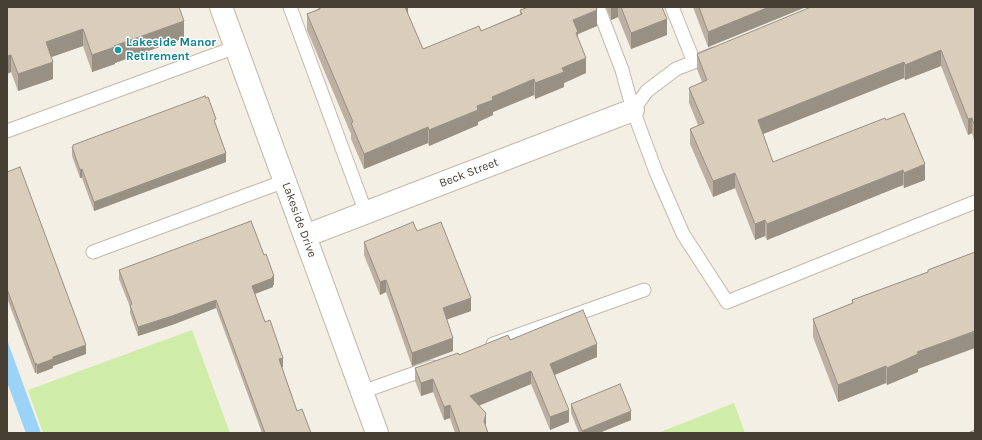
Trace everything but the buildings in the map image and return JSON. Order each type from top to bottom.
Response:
[{"type":"street","name":"Lakeside Drive","points":[[221,7],[377,433]]},
{"type":"street","name":"Beck Street","points":[[305,236],[633,110]]},
{"type":"lane","points":[[290,7],[366,213]]},
{"type":"lane","points":[[598,7],[622,70],[633,110],[656,172],[683,234],[727,302],[975,202]]},
{"type":"lane","points":[[672,7],[694,62]]},
{"type":"lane","points":[[7,131],[236,47]]},
{"type":"lane","points":[[633,110],[647,91],[676,69],[722,51]]},
{"type":"lane","points":[[94,252],[285,181]]},
{"type":"lane","points":[[481,349],[644,290]]},
{"type":"lane","points":[[362,392],[444,362]]},
{"type":"green space","points":[[192,330],[230,433],[43,433],[28,390]]},
{"type":"green space","points":[[734,403],[745,433],[658,433]]},
{"type":"water","points":[[7,340],[41,433],[26,433],[7,382]]},
{"type":"place","name":"Lakeside Manor Retirement","points":[[118,50]]}]
